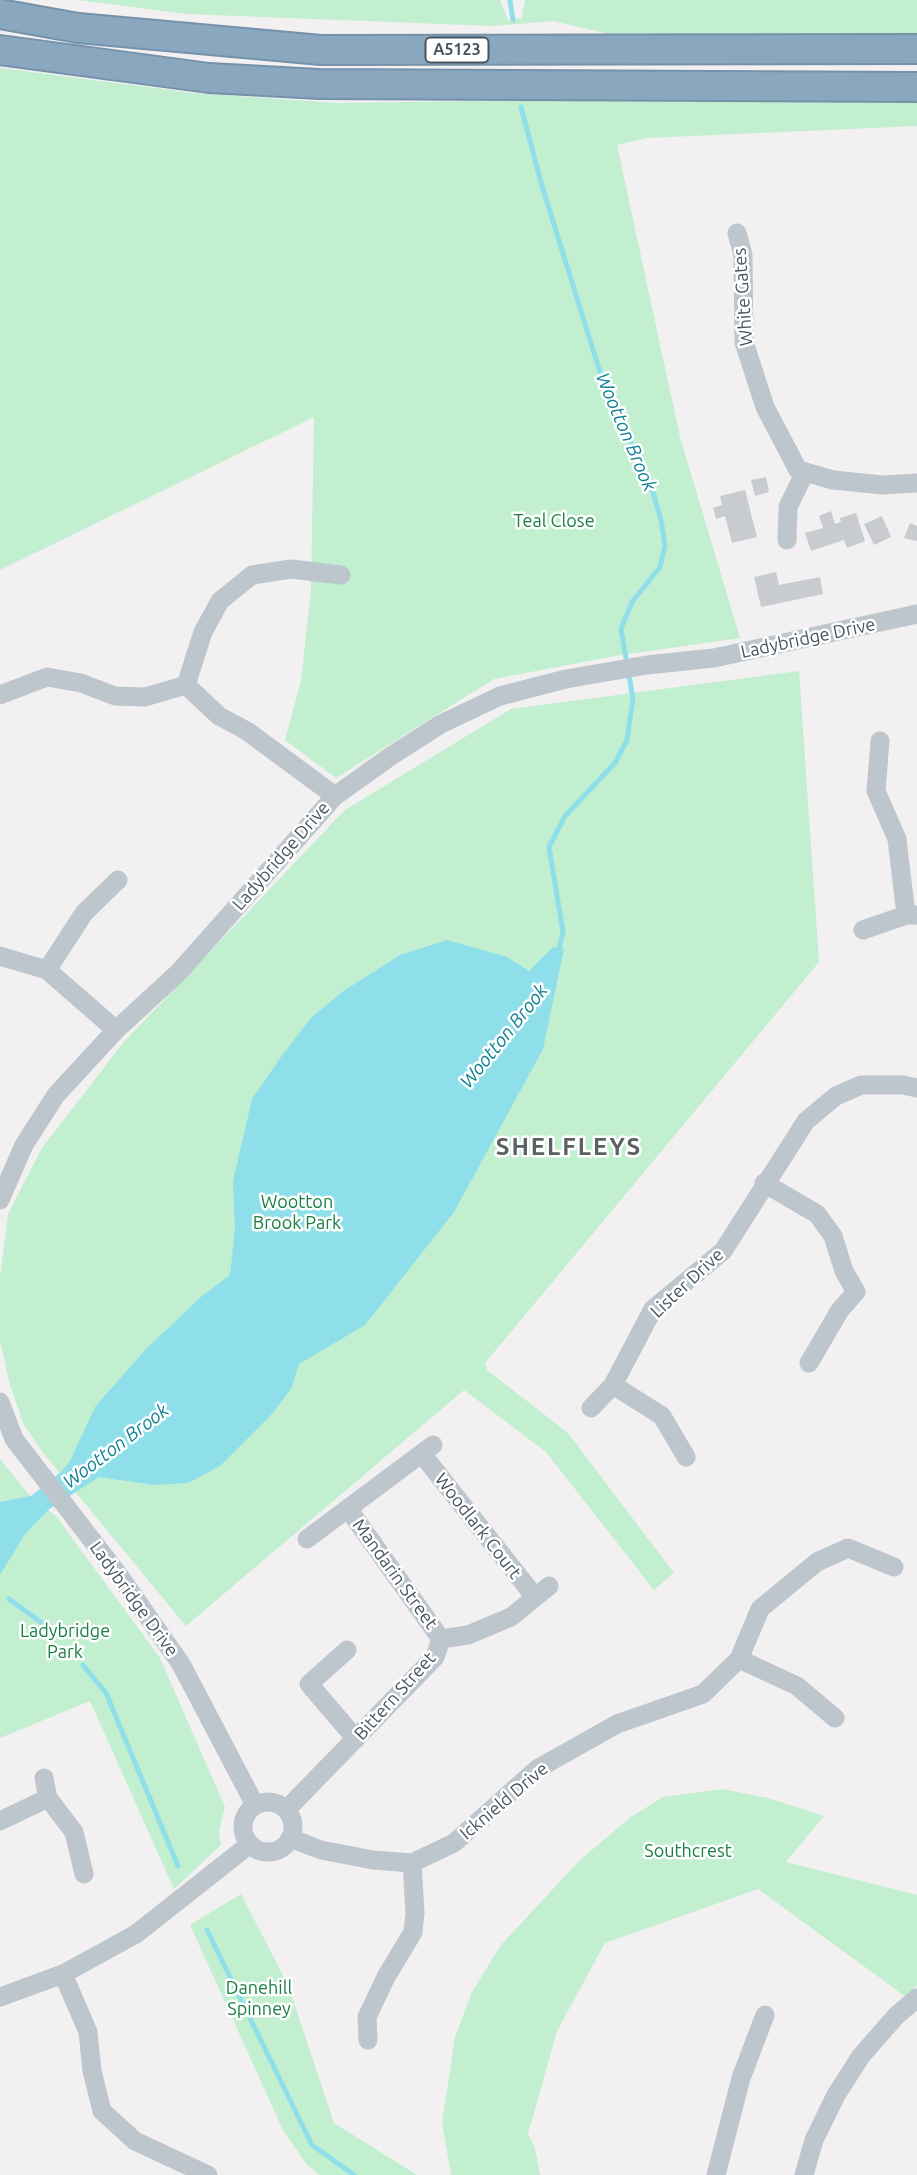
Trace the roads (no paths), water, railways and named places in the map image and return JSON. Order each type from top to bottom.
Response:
[{"type":"highway","name":"A5123","points":[[0,14],[78,28],[321,50],[917,49]]},
{"type":"highway","name":"A5123","points":[[0,50],[209,78],[319,84],[917,87]]},
{"type":"street","name":"White Gates","points":[[737,233],[743,255],[744,342],[765,407],[798,470],[805,472]]},
{"type":"street","points":[[787,540],[788,507],[805,472],[833,481],[869,484],[917,483]]},
{"type":"street","points":[[186,685],[203,632],[219,601],[251,575],[290,569],[341,575]]},
{"type":"street","name":"Ladybridge Drive","points":[[0,1200],[24,1145],[56,1096],[116,1030],[179,972],[335,796],[441,724],[500,696],[647,665],[714,658],[917,614]]},
{"type":"street","points":[[0,695],[47,677],[81,682],[115,696],[145,697],[186,685]]},
{"type":"street","points":[[186,685],[219,716],[247,731],[335,796]]},
{"type":"street","points":[[863,930],[911,915],[897,839],[876,791],[880,741]]},
{"type":"street","points":[[47,970],[84,914],[118,880]]},
{"type":"street","points":[[0,956],[47,970],[116,1030]]},
{"type":"street","name":"Lister Drive","points":[[590,1408],[613,1385],[653,1309],[723,1251],[806,1121],[836,1096],[861,1085],[903,1085],[917,1088]]},
{"type":"street","points":[[764,1183],[817,1214],[833,1236],[844,1271],[856,1292],[840,1310],[809,1363]]},
{"type":"street","points":[[613,1385],[662,1416],[686,1457]]},
{"type":"street","name":"Ladybridge Drive","points":[[0,1402],[14,1439],[135,1597],[181,1664],[255,1805]]},
{"type":"street","name":"Woodlark Court","points":[[349,1510],[428,1450],[542,1592]]},
{"type":"street","points":[[307,1539],[349,1510]]},
{"type":"street","name":"Mandarin Street","points":[[349,1510],[441,1639]]},
{"type":"street","name":"Icknield Drive","points":[[290,1838],[321,1850],[373,1860],[412,1863],[454,1843],[537,1769],[617,1724],[703,1694],[739,1659],[760,1609],[817,1562],[848,1548],[894,1567]]},
{"type":"street","name":"Bittern Street","points":[[287,1809],[435,1657],[441,1639],[468,1635],[511,1617],[542,1592]]},
{"type":"street","points":[[347,1650],[309,1684],[356,1739]]},
{"type":"street","points":[[739,1659],[797,1686],[835,1718]]},
{"type":"street","points":[[44,1778],[48,1798],[74,1832],[84,1874]]},
{"type":"street","points":[[0,1821],[48,1798]]},
{"type":"street","points":[[273,1802],[287,1809],[293,1827],[290,1838],[279,1849],[271,1851],[250,1844],[244,1828],[249,1811],[255,1805],[273,1802]]},
{"type":"street","points":[[0,1997],[63,1974],[136,1934],[250,1844]]},
{"type":"street","points":[[368,2040],[367,2017],[413,1932],[415,1913],[412,1863]]},
{"type":"street","points":[[63,1974],[88,2032],[92,2071],[102,2111],[135,2141],[208,2175]]},
{"type":"street","points":[[804,2175],[814,2140],[836,2095],[861,2056],[896,2016],[917,1998]]},
{"type":"street","points":[[719,2175],[741,2078],[765,2015]]},
{"type":"water","points":[[447,940],[507,957],[529,971],[553,947],[564,949],[543,1049],[454,1212],[365,1325],[299,1364],[291,1389],[271,1415],[220,1466],[188,1483],[154,1485],[99,1477],[48,1510],[25,1534],[0,1575],[0,1502],[31,1496],[62,1471],[70,1461],[95,1407],[145,1350],[202,1296],[230,1275],[235,1229],[233,1181],[252,1099],[283,1054],[312,1017],[342,992],[400,955]]},
{"type":"waterway","name":"Wootton Brook","points":[[510,0],[513,20]]},
{"type":"waterway","name":"Wootton Brook","points":[[521,107],[542,186],[605,388],[650,482],[665,546],[660,567],[632,602],[621,629],[633,699],[627,740],[615,763],[565,816],[549,847],[563,932],[558,954]]},
{"type":"waterway","points":[[9,1599],[61,1637]]},
{"type":"waterway","points":[[83,1665],[106,1693],[178,1866]]},
{"type":"waterway","points":[[207,1930],[312,2145],[354,2175]]},
{"type":"district","name":"SHELFLEYS","points":[[569,1147]]},
{"type":"park label","name":"Teal Close","points":[[554,521]]},
{"type":"park label","name":"Wootton Brook Park","points":[[297,1212]]},
{"type":"park label","name":"Ladybridge Park","points":[[65,1641]]},
{"type":"park label","name":"Southcrest","points":[[688,1851]]},
{"type":"park label","name":"Danehill Spinney","points":[[259,1998]]}]
